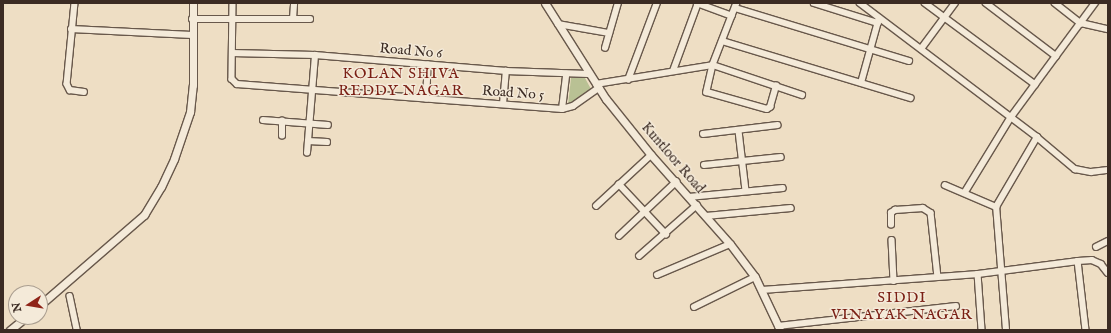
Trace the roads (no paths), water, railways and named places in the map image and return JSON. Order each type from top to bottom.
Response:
[{"type":"street","points":[[75,3],[71,29],[67,84],[70,90],[84,92]]},
{"type":"street","points":[[48,298],[144,214],[161,187],[179,146],[190,112],[193,85],[192,3]]},
{"type":"street","points":[[232,53],[233,3]]},
{"type":"street","points":[[294,3],[294,19]]},
{"type":"street","name":"Kuntloor Road","points":[[545,3],[588,74],[597,86],[651,154],[730,244],[755,277],[779,328]]},
{"type":"street","points":[[605,48],[618,3]]},
{"type":"street","points":[[628,80],[657,3]]},
{"type":"street","points":[[673,71],[698,3],[732,16]]},
{"type":"street","points":[[814,3],[879,20]]},
{"type":"street","points":[[860,3],[879,20],[921,49],[1037,137],[1075,169],[1091,172],[1108,170]]},
{"type":"street","points":[[925,3],[1035,84]]},
{"type":"street","points":[[921,49],[955,3]]},
{"type":"street","points":[[986,3],[1056,56]]},
{"type":"street","points":[[1055,3],[1081,22],[1108,30]]},
{"type":"street","points":[[965,192],[1011,117],[1095,3]]},
{"type":"street","points":[[776,86],[770,107],[767,109],[707,92],[713,65],[736,6],[870,51],[908,61]]},
{"type":"street","points":[[192,19],[310,19]]},
{"type":"street","points":[[861,83],[879,20]]},
{"type":"street","points":[[558,24],[609,33]]},
{"type":"street","points":[[71,29],[192,35]]},
{"type":"street","points":[[722,41],[911,98]]},
{"type":"street","name":"Road No 6","points":[[232,53],[315,55],[506,71],[588,74]]},
{"type":"street","name":"Road No 5","points":[[232,53],[232,79],[234,83],[562,109],[573,106],[597,86]]},
{"type":"street","points":[[307,153],[315,55]]},
{"type":"street","points":[[426,99],[428,65]]},
{"type":"street","points":[[597,86],[673,71],[713,65],[802,95]]},
{"type":"street","points":[[503,104],[506,71]]},
{"type":"street","points":[[562,109],[566,74]]},
{"type":"street","points":[[263,120],[328,125]]},
{"type":"street","points":[[282,121],[282,136]]},
{"type":"street","points":[[703,134],[777,125]]},
{"type":"street","points":[[739,130],[746,192]]},
{"type":"street","points":[[1006,330],[996,207],[1037,137]]},
{"type":"street","points":[[308,141],[327,142]]},
{"type":"street","points":[[596,206],[651,154]]},
{"type":"street","points":[[704,165],[781,157]]},
{"type":"street","points":[[619,236],[676,182]]},
{"type":"street","points":[[619,184],[666,234]]},
{"type":"street","points":[[945,185],[965,192],[996,207]]},
{"type":"street","points":[[689,197],[782,188]]},
{"type":"street","points":[[639,256],[697,206]]},
{"type":"street","points":[[706,216],[791,208]]},
{"type":"street","points":[[891,225],[892,213],[895,210],[923,208],[931,213],[938,277]]},
{"type":"street","points":[[892,240],[894,281]]},
{"type":"street","points":[[1096,247],[1108,240]]},
{"type":"street","points":[[657,275],[730,244]]},
{"type":"street","points":[[762,290],[1002,272],[1092,260],[1107,270]]},
{"type":"street","points":[[1078,261],[1086,330]]},
{"type":"street","points":[[978,274],[982,330]]},
{"type":"street","points":[[694,307],[755,277]]},
{"type":"street","points":[[70,296],[77,330]]},
{"type":"street","points":[[779,328],[956,306]]},
{"type":"district","name":"KOLAN SHIVA REDDY NAGAR","points":[[401,82]]},
{"type":"district","name":"SIDDI VINAYAK NAGAR","points":[[902,306]]}]
